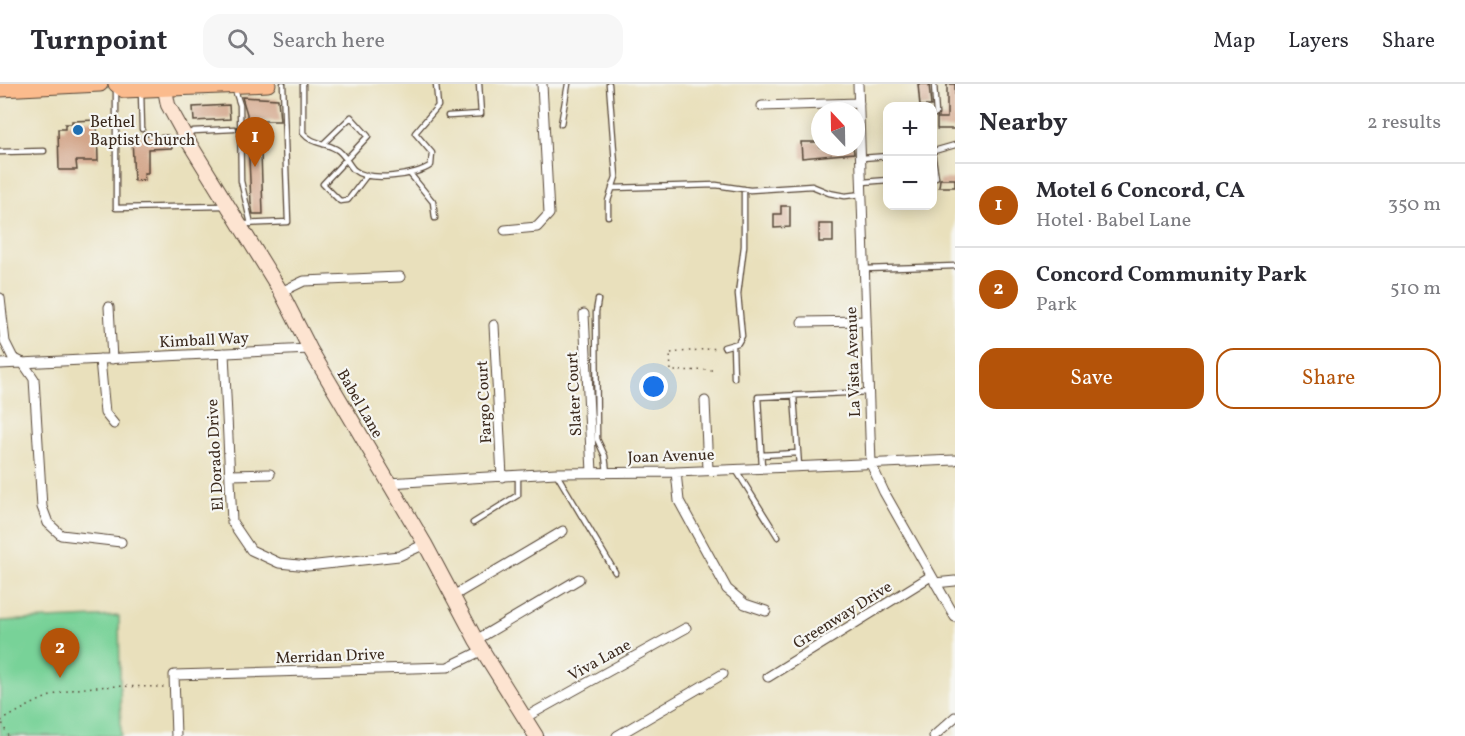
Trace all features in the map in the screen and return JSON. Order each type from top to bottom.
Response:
[{"type":"main road","points":[[0,89],[16,86],[100,84]]},
{"type":"main road","points":[[116,84],[124,90],[164,86],[268,84]]},
{"type":"street","points":[[505,230],[537,227],[549,214],[542,84]]},
{"type":"street","name":"La Vista Avenue","points":[[858,84],[859,102]]},
{"type":"street","name":"Babel Lane","points":[[164,86],[168,105],[185,136],[227,206],[245,224],[310,349],[425,544],[480,645],[536,736]]},
{"type":"street","points":[[762,106],[811,104]]},
{"type":"street","name":"La Vista Avenue","points":[[862,158],[871,464],[884,492],[955,617]]},
{"type":"street","points":[[281,292],[304,281],[400,277]]},
{"type":"street","points":[[0,297],[4,342],[13,358],[23,363],[34,379],[42,507],[48,523],[61,535],[120,542]]},
{"type":"street","points":[[109,307],[112,359]]},
{"type":"street","name":"Slater Court","points":[[584,314],[592,472]]},
{"type":"street","points":[[802,322],[866,321]]},
{"type":"street","name":"Fargo Court","points":[[494,325],[501,477]]},
{"type":"street","name":"Kimball Way","points":[[0,364],[310,349]]},
{"type":"street","name":"El Dorado Drive","points":[[224,353],[232,522],[251,550],[279,563],[308,566],[399,556],[425,544]]},
{"type":"street","points":[[100,359],[105,413],[114,424]]},
{"type":"street","points":[[705,401],[708,470]]},
{"type":"street","name":"Joan Avenue","points":[[388,483],[556,473],[676,472],[955,460]]},
{"type":"street","points":[[676,472],[679,501],[727,589],[745,604],[766,610]]},
{"type":"street","points":[[230,475],[270,474]]},
{"type":"street","points":[[453,596],[563,531]]},
{"type":"street","points":[[480,645],[579,579]]},
{"type":"street","points":[[933,579],[955,581]]},
{"type":"street","name":"Greenway Drive","points":[[768,677],[933,579]]},
{"type":"street","name":"Viva Lane","points":[[526,717],[686,628]]},
{"type":"street","name":"Merridan Drive","points":[[174,687],[174,675],[448,667],[480,645]]},
{"type":"street","points":[[617,736],[723,674]]},
{"type":"street","points":[[174,687],[176,736]]},
{"type":"street","points":[[934,736],[955,717]]},
{"type":"lane","points":[[116,84],[116,208],[227,206]]},
{"type":"lane","points":[[233,86],[240,105],[241,181],[245,224],[288,222],[283,84]]},
{"type":"lane","points":[[303,84],[303,133],[309,140],[339,150],[356,171],[367,176],[411,175],[426,169],[434,160],[432,153],[415,133],[438,106],[436,84]]},
{"type":"lane","points":[[448,116],[481,114],[480,84]]},
{"type":"lane","points":[[561,124],[568,84]]},
{"type":"lane","points":[[608,216],[608,201],[616,177],[609,84]]},
{"type":"lane","points":[[934,84],[935,102]]},
{"type":"lane","points":[[141,90],[142,129]]},
{"type":"lane","points":[[323,144],[351,117],[368,136],[323,184],[340,201],[348,200],[367,176]]},
{"type":"lane","points":[[185,136],[194,131],[234,129]]},
{"type":"lane","points":[[937,151],[955,145]]},
{"type":"lane","points":[[0,152],[44,151]]},
{"type":"lane","points":[[862,158],[883,156]]},
{"type":"lane","points":[[411,175],[433,202],[435,218]]},
{"type":"lane","points":[[863,182],[883,180]]},
{"type":"lane","points":[[612,188],[716,185],[744,189],[812,186],[837,195],[864,193]]},
{"type":"lane","points":[[724,347],[738,343],[742,336],[738,294],[744,246],[744,189]]},
{"type":"lane","points":[[864,269],[955,266]]},
{"type":"lane","points":[[598,300],[596,312],[597,439],[605,456],[607,472]]},
{"type":"lane","points":[[733,345],[734,378]]},
{"type":"lane","points":[[762,467],[758,397],[868,392]]},
{"type":"lane","points":[[794,396],[799,466]]},
{"type":"lane","points":[[761,455],[798,453]]},
{"type":"lane","points":[[734,468],[778,537]]},
{"type":"lane","points":[[556,473],[615,572]]},
{"type":"lane","points":[[473,523],[518,495],[518,476]]},
{"type":"path","points":[[712,370],[671,371],[670,353],[708,351],[724,347]]},
{"type":"path","points":[[8,736],[1,719],[44,698],[99,686],[174,687]]},
{"type":"green space","points":[[119,616],[121,736],[0,736],[0,621]]},
{"type":"building","points":[[918,84],[929,84],[931,102],[920,102]]},
{"type":"building","points":[[947,84],[955,84],[955,129],[937,129],[937,118],[947,118]]},
{"type":"building","points":[[242,97],[278,99],[280,121],[260,121],[263,214],[253,214],[251,203],[247,114]]},
{"type":"building","points":[[229,105],[230,119],[194,121],[193,107]]},
{"type":"building","points":[[97,120],[98,161],[76,161],[77,170],[59,170],[58,129],[65,129],[65,124],[72,124],[72,121]]},
{"type":"building","points":[[168,135],[172,148],[148,149],[148,173],[144,173],[145,180],[134,181],[132,137]]},
{"type":"building","points":[[801,142],[811,142],[811,156],[823,156],[802,158]]},
{"type":"building","points":[[940,179],[955,179],[955,187],[939,187]]},
{"type":"building","points":[[781,206],[790,206],[790,227],[774,228],[774,214],[781,214]]},
{"type":"building","points":[[819,224],[833,224],[833,242],[819,242]]},
{"type":"place","name":"Bethel Baptist Church","points":[[78,130]]},
{"type":"place","name":"Motel 6 Concord, CA","points":[[255,167]]},
{"type":"place","name":"Concord Community Park","points":[[60,678]]}]
